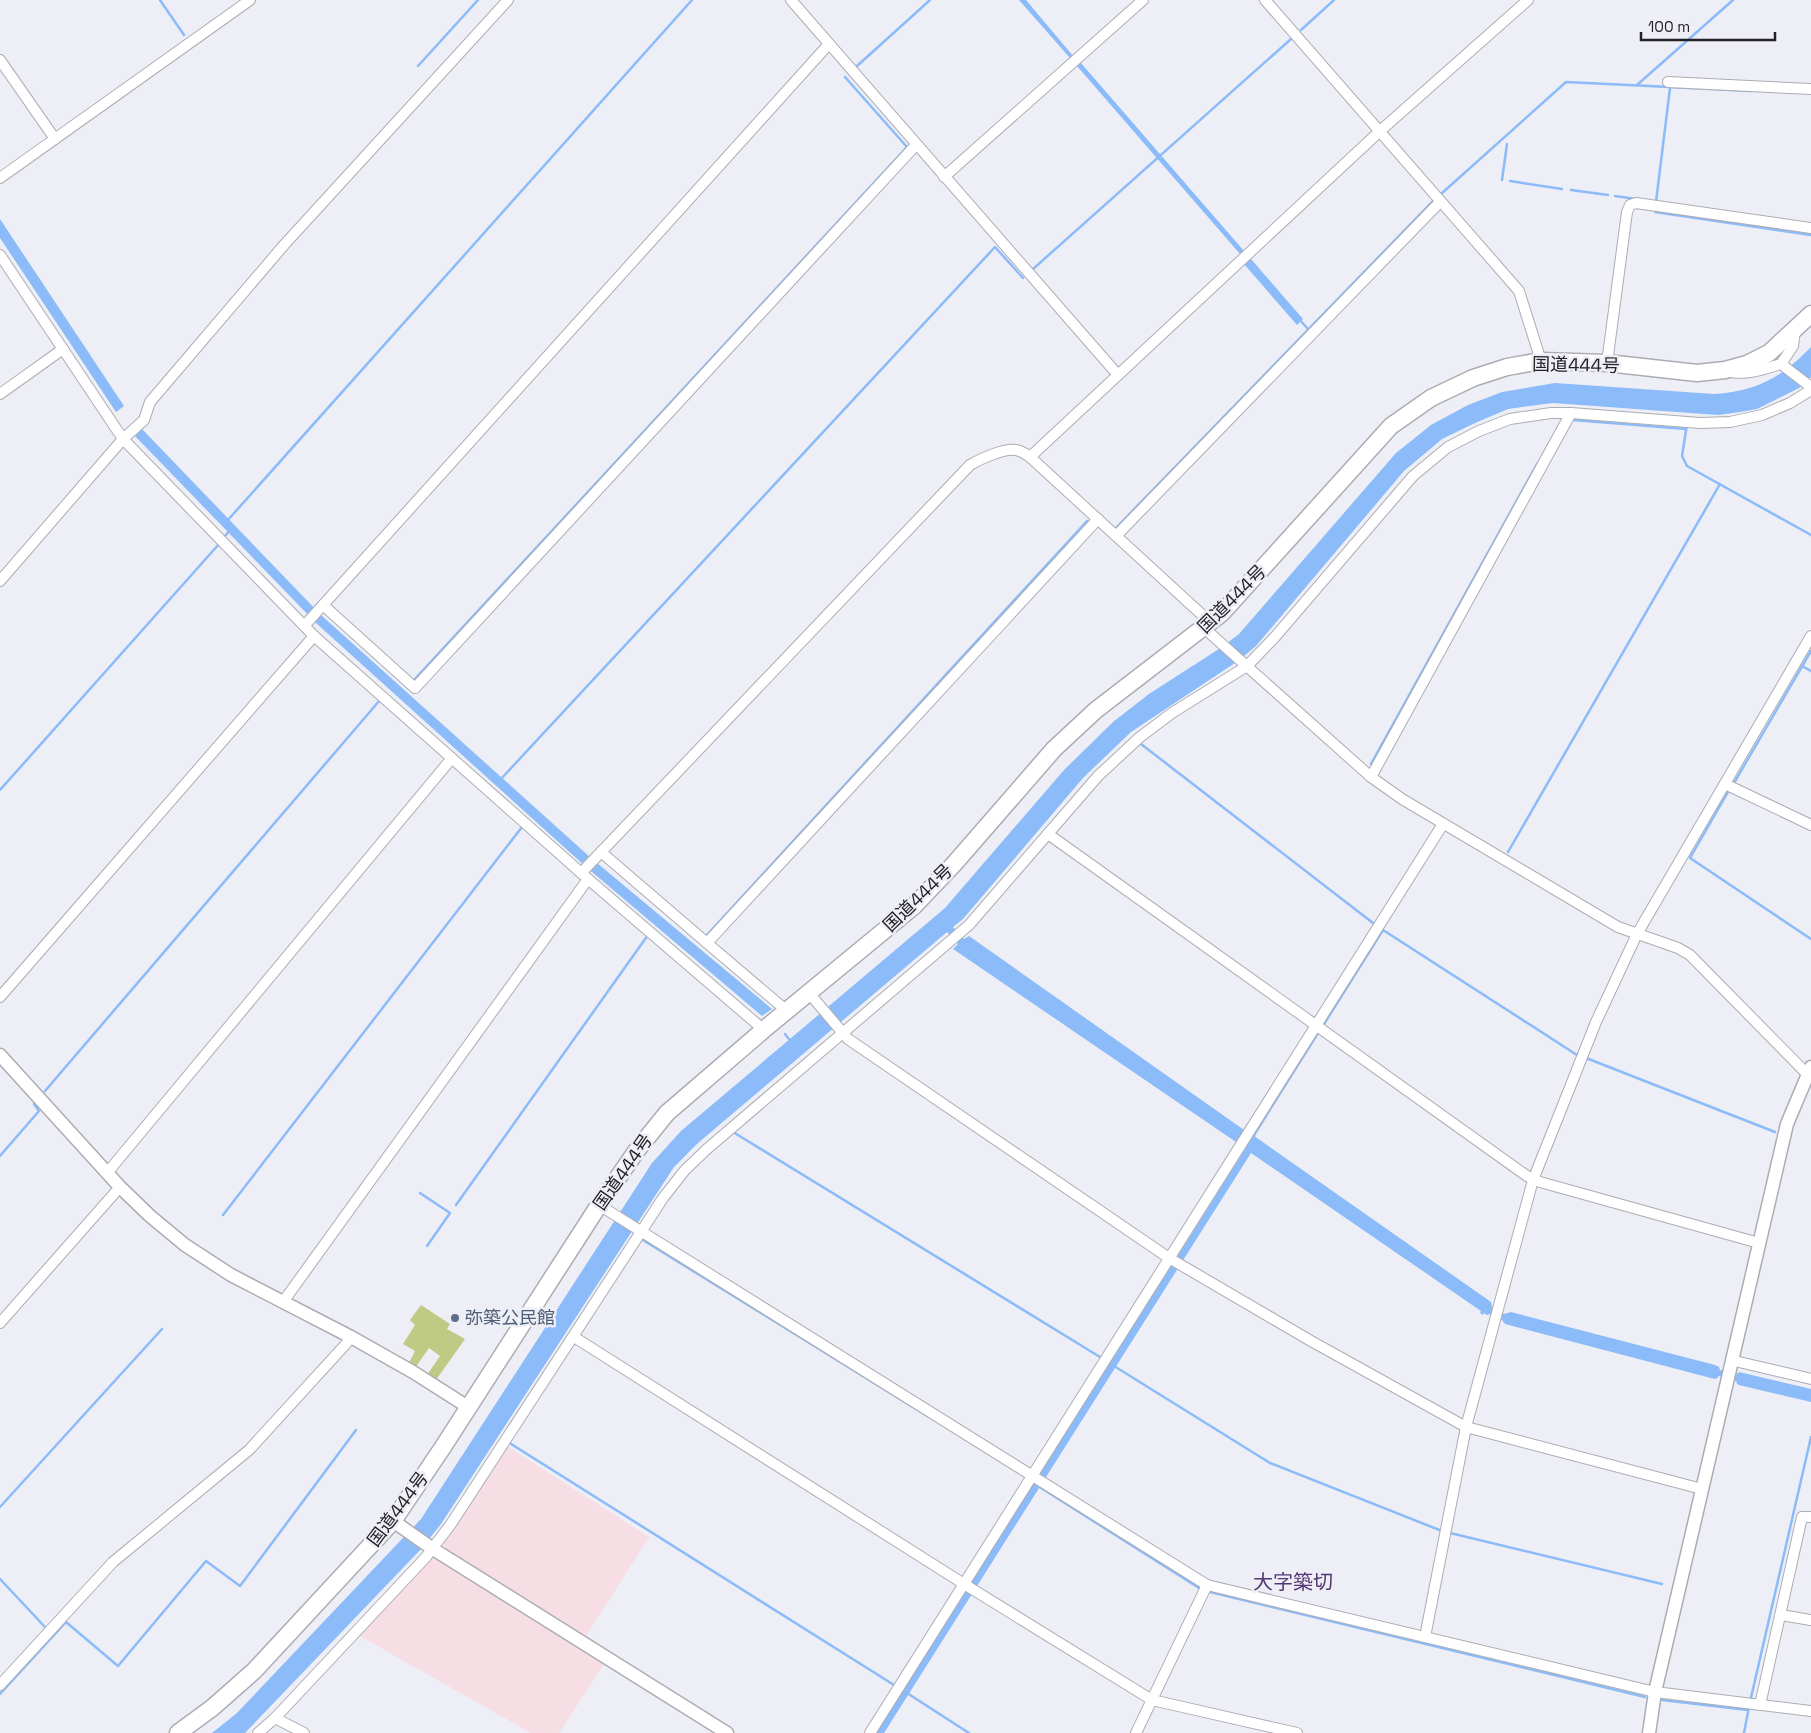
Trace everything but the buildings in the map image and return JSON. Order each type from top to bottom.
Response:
[{"type":"highway","name":"国道444号","points":[[178,1733],[212,1708],[254,1670],[398,1526],[468,1407],[606,1210],[637,1150],[668,1113],[785,1013],[814,1000],[914,906],[954,864],[1054,749],[1096,710],[1208,626],[1222,613],[1392,426],[1431,398],[1473,378],[1541,361],[1607,363],[1697,372],[1725,370],[1747,364],[1769,353],[1796,330],[1811,314]]},
{"type":"street","points":[[0,178],[250,0]]},
{"type":"street","points":[[0,581],[123,439],[144,420],[150,402],[284,245],[508,0]]},
{"type":"street","points":[[791,0],[828,45],[1118,375]]},
{"type":"street","points":[[944,176],[1143,0]]},
{"type":"street","points":[[1265,0],[1519,291],[1541,361]]},
{"type":"street","points":[[1030,457],[1380,131],[1528,0]]},
{"type":"street","points":[[307,623],[828,45]]},
{"type":"street","points":[[0,60],[55,138]]},
{"type":"street","points":[[1668,82],[1811,89]]},
{"type":"street","points":[[321,606],[415,688],[916,145]]},
{"type":"street","points":[[1116,536],[1440,202]]},
{"type":"street","points":[[1607,363],[1627,212],[1630,205],[1636,204],[1811,228]]},
{"type":"street","points":[[0,255],[123,439],[307,623],[314,636],[584,874],[766,1029]]},
{"type":"street","points":[[1725,370],[1742,374],[1783,365],[1793,346],[1796,330]]},
{"type":"street","points":[[0,394],[63,349]]},
{"type":"street","points":[[258,1733],[275,1718],[451,1524],[574,1337],[639,1231],[663,1198],[696,1159],[841,1032],[956,937],[1098,776],[1140,737],[1246,665],[1274,638],[1413,476],[1448,447],[1479,431],[1510,419],[1550,413],[1570,413],[1688,422],[1730,422],[1762,415],[1790,403],[1810,387],[1783,365]]},
{"type":"street","points":[[1371,777],[1570,413]]},
{"type":"street","points":[[283,1302],[598,855],[970,464],[979,459],[1009,450],[1017,450],[1030,457],[1098,519],[1208,626],[1218,640],[1371,777],[1443,824],[1618,927],[1678,948],[1690,955],[1810,1073],[1787,1124],[1759,1243],[1734,1364],[1726,1384],[1655,1692],[1649,1733]]},
{"type":"street","points":[[707,943],[1098,519]]},
{"type":"street","points":[[0,997],[314,636]]},
{"type":"street","points":[[1425,1637],[1466,1427],[1533,1180],[1596,1022],[1637,934],[1811,636]]},
{"type":"street","points":[[107,1173],[452,758]]},
{"type":"street","points":[[1725,784],[1811,825]]},
{"type":"street","points":[[870,1733],[969,1587],[1174,1262],[1248,1134],[1443,824]]},
{"type":"street","points":[[1048,834],[1533,1180],[1759,1243]]},
{"type":"street","points":[[598,855],[707,943],[785,1013]]},
{"type":"street","points":[[814,1000],[848,1039],[1174,1262],[1466,1427],[1702,1489]]},
{"type":"street","points":[[0,1055],[120,1187],[150,1216],[185,1244],[231,1275],[351,1337],[413,1372],[468,1407]]},
{"type":"street","points":[[0,1323],[120,1187]]},
{"type":"street","points":[[606,1210],[1207,1585],[1655,1692],[1811,1712]]},
{"type":"street","points":[[0,1685],[113,1562],[249,1450],[351,1337]]},
{"type":"street","points":[[574,1337],[969,1587],[1152,1700],[1297,1733]]},
{"type":"street","points":[[1734,1364],[1811,1379]]},
{"type":"street","points":[[1753,1704],[1781,1615],[1802,1517],[1811,1517]]},
{"type":"street","points":[[398,1526],[728,1733]]},
{"type":"street","points":[[1136,1733],[1207,1585]]},
{"type":"street","points":[[1781,1615],[1811,1620]]},
{"type":"street","points":[[275,1718],[304,1733]]},
{"type":"shaded area","points":[[508,1447],[649,1537],[586,1636],[446,1550],[443,1541]]},
{"type":"shaded area","points":[[437,1558],[604,1664],[559,1733],[531,1733],[358,1635],[425,1560]]},
{"type":"green space","points":[[421,1305],[450,1324],[447,1329],[465,1339],[436,1380],[427,1375],[440,1356],[429,1348],[415,1368],[409,1363],[415,1351],[403,1344],[415,1325],[410,1320]]},
{"type":"water","points":[[1019,0],[1026,0],[1244,251],[1249,260],[1251,259],[1303,319],[1297,325],[1244,264],[1248,261],[1077,66],[1072,57],[1070,58]]},
{"type":"water","points":[[0,219],[124,406],[116,412],[0,238]]},
{"type":"water","points":[[1811,347],[1811,377],[1801,387],[1757,409],[1718,415],[1553,403],[1508,409],[1442,439],[1404,471],[1256,646],[1238,661],[1131,732],[1083,778],[963,919],[953,927],[964,939],[969,936],[1244,1130],[1242,1133],[1251,1139],[1254,1136],[1491,1302],[1492,1307],[1504,1314],[1511,1312],[1715,1365],[1720,1370],[1737,1374],[1739,1372],[1811,1389],[1811,1402],[1739,1385],[1736,1381],[1719,1376],[1716,1379],[1711,1378],[1505,1324],[1502,1320],[1490,1314],[1484,1313],[1483,1315],[1480,1313],[1481,1311],[1251,1153],[884,1733],[876,1733],[1247,1146],[1238,1139],[1236,1142],[953,949],[958,944],[947,932],[698,1143],[674,1167],[441,1524],[422,1548],[245,1733],[212,1733],[237,1713],[421,1519],[652,1163],[681,1131],[945,908],[1064,770],[1113,722],[1149,694],[1239,634],[1396,453],[1431,425],[1468,405],[1502,392],[1555,383],[1714,394],[1743,390],[1778,375]]},
{"type":"water","points":[[142,429],[321,615],[591,858],[772,1009],[762,1016],[585,866],[316,623],[135,436]]},
{"type":"waterway","points":[[160,0],[184,35]]},
{"type":"waterway","points":[[418,66],[478,0]]},
{"type":"waterway","points":[[227,521],[692,0]]},
{"type":"waterway","points":[[857,66],[930,0]]},
{"type":"waterway","points":[[1301,30],[1334,0]]},
{"type":"waterway","points":[[1637,85],[1733,0]]},
{"type":"waterway","points":[[1033,269],[1291,39]]},
{"type":"waterway","points":[[414,680],[907,147],[845,77]]},
{"type":"waterway","points":[[1441,194],[1566,82],[1752,91]]},
{"type":"waterway","points":[[1656,202],[1670,88]]},
{"type":"waterway","points":[[1502,180],[1507,144]]},
{"type":"waterway","points":[[1510,181],[1562,189]]},
{"type":"waterway","points":[[1571,190],[1608,195]]},
{"type":"waterway","points":[[1615,196],[1636,199]]},
{"type":"waterway","points":[[1115,529],[1432,202]]},
{"type":"waterway","points":[[1655,212],[1811,235]]},
{"type":"waterway","points":[[500,780],[995,247],[1023,278]]},
{"type":"waterway","points":[[1299,319],[1308,329]]},
{"type":"waterway","points":[[1573,420],[1686,429]]},
{"type":"waterway","points":[[1687,424],[1682,456],[1687,466],[1811,535]]},
{"type":"waterway","points":[[1371,764],[1537,464]]},
{"type":"waterway","points":[[1508,852],[1720,484]]},
{"type":"waterway","points":[[707,935],[1087,521]]},
{"type":"waterway","points":[[225,536],[230,530]]},
{"type":"waterway","points":[[0,790],[219,544]]},
{"type":"waterway","points":[[1734,783],[1811,651]]},
{"type":"waterway","points":[[1802,666],[1811,671]]},
{"type":"waterway","points":[[45,1091],[380,700]]},
{"type":"waterway","points":[[1141,744],[1373,923]]},
{"type":"waterway","points":[[1728,792],[1690,858],[1811,939]]},
{"type":"waterway","points":[[223,1215],[522,827]]},
{"type":"waterway","points":[[1324,1024],[1383,930],[1577,1055]]},
{"type":"waterway","points":[[456,1205],[648,935]]},
{"type":"waterway","points":[[1254,1139],[1254,1135],[1318,1033]]},
{"type":"waterway","points":[[785,1034],[789,1039]]},
{"type":"waterway","points":[[1586,1058],[1775,1132]]},
{"type":"waterway","points":[[0,1156],[39,1111],[34,1104]]},
{"type":"waterway","points":[[733,1132],[1100,1357]]},
{"type":"waterway","points":[[420,1193],[450,1213],[427,1246]]},
{"type":"waterway","points":[[643,1240],[929,1417]]},
{"type":"waterway","points":[[0,1507],[162,1329]]},
{"type":"waterway","points":[[1114,1366],[1270,1463],[1442,1531]]},
{"type":"waterway","points":[[0,1694],[66,1622],[118,1666],[206,1561],[240,1586],[356,1430]]},
{"type":"waterway","points":[[1750,1702],[1811,1437]]},
{"type":"waterway","points":[[508,1442],[894,1685]]},
{"type":"waterway","points":[[1038,1486],[1199,1588]]},
{"type":"waterway","points":[[1450,1533],[1662,1584]]},
{"type":"waterway","points":[[0,1579],[45,1627]]},
{"type":"waterway","points":[[1210,1592],[1645,1697]]},
{"type":"waterway","points":[[907,1693],[969,1733]]},
{"type":"waterway","points":[[1662,1700],[1748,1710]]},
{"type":"waterway","points":[[1744,1733],[1749,1707]]},
{"type":"place","name":"弥築公民館","points":[[455,1318]]},
{"type":"district","name":"大字築切","points":[[1293,1582]]}]
